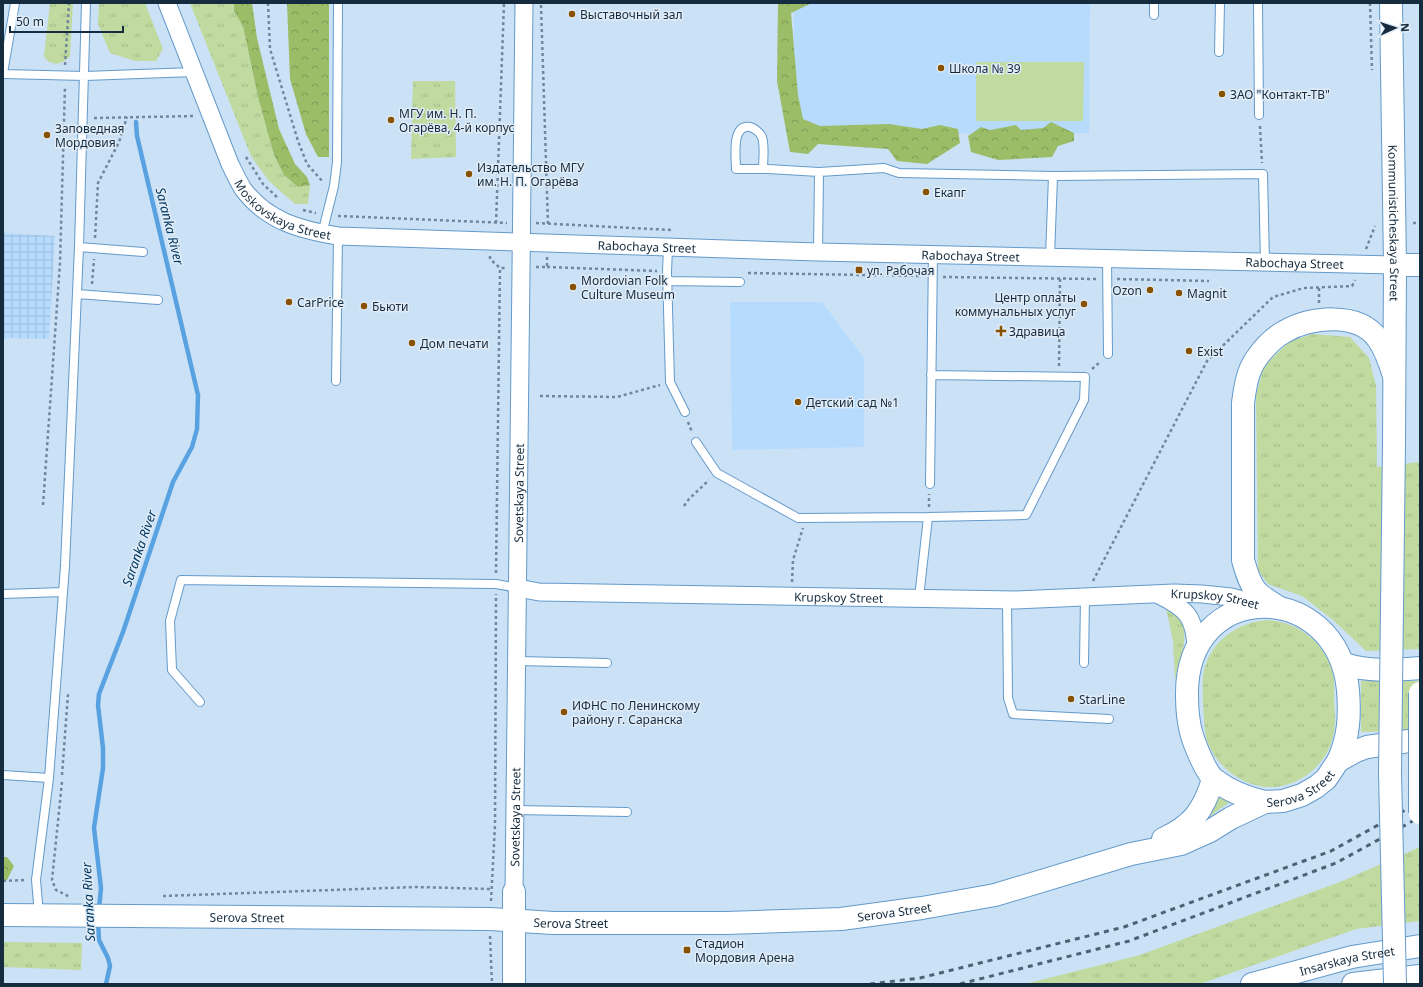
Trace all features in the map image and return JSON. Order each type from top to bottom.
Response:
[{"type":"street","name":"Moskovskaya Street","points":[[167,3],[230,164],[243,188],[258,205],[273,216],[292,226],[330,235],[522,242]]},
{"type":"street","name":"Sovetskaya Street","points":[[514,984],[524,3]]},
{"type":"street","name":"Kommunisticheskaya Street","points":[[1391,3],[1395,266],[1390,773],[1395,984]]},
{"type":"street","name":"Rabochaya Street","points":[[522,242],[1050,258],[1395,266],[1420,265]]},
{"type":"street","points":[[1275,608],[1259,596],[1249,581],[1243,560],[1243,403],[1249,374],[1255,361],[1268,344],[1284,332],[1302,324],[1339,320],[1353,322],[1367,328],[1378,338],[1386,352],[1394,376]]},
{"type":"street","name":"Krupskoy Street","points":[[518,588],[539,592],[1006,600],[1159,595],[1174,593],[1202,594],[1231,598],[1275,608]]},
{"type":"street","name":"Krupskoy Street","points":[[1159,595],[1178,605],[1187,613],[1192,621],[1196,649]]},
{"type":"street","points":[[1265,802],[1247,798],[1213,780],[1195,746],[1189,725],[1187,686],[1189,670],[1196,649],[1206,632],[1221,619],[1237,611],[1275,608],[1303,615],[1317,625],[1330,639],[1344,664],[1349,719],[1346,744],[1338,761]]},
{"type":"street","points":[[1344,664],[1359,669],[1375,671],[1420,668]]},
{"type":"street","points":[[1420,693],[1420,813]]},
{"type":"street","name":"Serova Street","points":[[3,915],[490,919],[514,921],[726,923],[841,918],[922,908],[995,895],[1131,854],[1181,844],[1210,831],[1231,818],[1265,802],[1284,801],[1302,795],[1326,779],[1338,761],[1367,747],[1420,738]]},
{"type":"street","name":"Serova Street","points":[[1131,854],[1181,830],[1190,823],[1197,816],[1203,805],[1213,780]]},
{"type":"street","name":"Insarskaya Street","points":[[1252,984],[1352,957],[1420,946]]},
{"type":"street","name":"Insarskaya Street","points":[[1353,984],[1420,976]]},
{"type":"lane","points":[[15,3],[3,74],[84,76],[194,72]]},
{"type":"lane","points":[[39,915],[36,880],[49,778],[63,592],[79,247],[86,3]]},
{"type":"lane","points":[[336,381],[330,235],[326,216],[334,186],[336,162],[338,3]]},
{"type":"lane","points":[[1154,3],[1154,15]]},
{"type":"lane","points":[[1220,3],[1220,52]]},
{"type":"lane","points":[[1258,3],[1259,115]]},
{"type":"lane","points":[[763,169],[762,138],[757,130],[750,127],[743,128],[738,133],[736,140],[736,169],[819,172],[884,168],[899,173],[1053,176],[1262,174],[1265,262]]},
{"type":"lane","points":[[818,252],[819,172]]},
{"type":"lane","points":[[1050,258],[1053,176]]},
{"type":"lane","points":[[79,247],[143,252]]},
{"type":"lane","points":[[668,247],[667,280],[670,382],[684,412]]},
{"type":"lane","points":[[930,484],[933,255]]},
{"type":"lane","points":[[1107,259],[1108,354]]},
{"type":"lane","points":[[667,280],[740,282]]},
{"type":"lane","points":[[77,294],[158,300]]},
{"type":"lane","points":[[696,442],[717,473],[798,518],[1026,515],[1084,400],[1085,377],[931,375]]},
{"type":"lane","points":[[918,598],[928,517]]},
{"type":"lane","points":[[200,702],[172,670],[170,621],[181,580],[496,584],[518,588]]},
{"type":"lane","points":[[3,594],[63,592]]},
{"type":"lane","points":[[1084,662],[1085,598]]},
{"type":"lane","points":[[1006,600],[1008,698],[1013,714],[1109,719]]},
{"type":"lane","points":[[517,661],[607,663]]},
{"type":"lane","points":[[3,775],[49,778]]},
{"type":"lane","points":[[515,810],[627,812]]},
{"type":"path","points":[[43,505],[60,263],[65,76],[69,3]]},
{"type":"path","points":[[268,3],[270,49],[298,141],[307,164],[323,182],[334,186]]},
{"type":"path","points":[[496,223],[504,3]]},
{"type":"path","points":[[541,3],[548,224]]},
{"type":"path","points":[[1259,115],[1262,174]]},
{"type":"path","points":[[83,118],[197,116]]},
{"type":"path","points":[[91,295],[98,182],[118,142],[127,117]]},
{"type":"path","points":[[244,151],[263,184],[279,200],[286,203]]},
{"type":"path","points":[[298,209],[326,216]]},
{"type":"path","points":[[547,267],[667,272]]},
{"type":"path","points":[[492,984],[490,919],[494,825],[500,268]]},
{"type":"path","points":[[745,273],[1209,281]]},
{"type":"path","points":[[1058,377],[1060,278]]},
{"type":"path","points":[[1085,598],[1207,361],[1273,297],[1304,288]]},
{"type":"path","points":[[1319,288],[1319,321]]},
{"type":"path","points":[[1085,377],[1108,354]]},
{"type":"path","points":[[540,396],[617,397],[670,382]]},
{"type":"path","points":[[684,412],[696,442]]},
{"type":"path","points":[[684,506],[689,498],[717,473]]},
{"type":"path","points":[[928,517],[930,484]]},
{"type":"path","points":[[792,596],[793,560],[807,518]]},
{"type":"path","points":[[158,896],[416,887],[491,889]]},
{"type":"shaded area","name":"Школа № 39","points":[[794,3],[1090,3],[1089,133],[793,134]]},
{"type":"shaded area","points":[[3,233],[55,236],[49,339],[3,338]]},
{"type":"shaded area","name":"Детский сад №1","points":[[730,302],[822,302],[864,358],[864,447],[732,450]]},
{"type":"green space","points":[[50,3],[73,3],[70,56],[57,64],[50,62],[44,56]]},
{"type":"green space","points":[[99,3],[145,3],[163,49],[156,61],[135,61],[110,53],[98,24]]},
{"type":"green space","points":[[190,3],[234,3],[234,11],[243,26],[258,97],[274,155],[284,175],[298,187],[310,185],[308,204],[295,204],[269,181],[251,156]]},
{"type":"green space","points":[[234,3],[252,3],[257,38],[279,129],[295,164],[307,177],[310,185],[298,187],[284,175],[274,155],[258,97],[243,26],[234,11]]},
{"type":"green space","points":[[287,3],[329,3],[329,157],[318,157],[306,134],[290,79]]},
{"type":"green space","points":[[778,3],[812,3],[791,13],[798,95],[803,119],[820,126],[889,124],[922,129],[940,125],[958,129],[960,143],[927,164],[897,161],[888,149],[818,144],[808,154],[790,152],[777,81]]},
{"type":"green space","points":[[976,62],[1084,62],[1083,121],[976,121]]},
{"type":"green space","points":[[413,81],[455,81],[456,157],[411,159]]},
{"type":"green space","points":[[1051,122],[1074,133],[1074,141],[1058,146],[1052,157],[998,160],[971,152],[968,136],[981,127],[990,130],[1016,125],[1021,130],[1043,128]]},
{"type":"green space","points":[[1312,334],[1350,337],[1369,358],[1376,386],[1377,467],[1420,462],[1420,649],[1366,651],[1333,620],[1302,596],[1268,584],[1258,570],[1256,395],[1264,366],[1289,342]]},
{"type":"green space","points":[[1166,608],[1176,613],[1181,620],[1184,629],[1183,649],[1175,679],[1173,641]]},
{"type":"green space","points":[[1265,620],[1287,624],[1307,634],[1322,650],[1328,660],[1334,682],[1335,728],[1330,747],[1325,756],[1312,771],[1304,777],[1295,782],[1275,787],[1263,787],[1252,784],[1232,774],[1223,766],[1210,748],[1204,725],[1203,677],[1210,655],[1216,646],[1233,631],[1254,622]]},
{"type":"green space","points":[[1361,681],[1420,681],[1420,727],[1399,731],[1361,732]]},
{"type":"green space","points":[[1219,794],[1231,801],[1206,819]]},
{"type":"green space","points":[[1420,847],[1420,921],[1356,929],[1200,984],[1025,984],[1140,955],[1340,882]]},
{"type":"green space","points":[[3,857],[7,857],[14,866],[7,880],[3,882]]},
{"type":"green space","points":[[3,942],[82,943],[81,970],[3,967]]},
{"type":"waterway","name":"Saranka River","points":[[99,909],[101,888],[94,828],[103,768],[103,748],[98,705],[99,694],[123,632],[173,482],[192,447],[197,429],[198,395],[137,136],[136,122]]},
{"type":"waterway","name":"Saranka River","points":[[98,921],[99,940],[108,958],[110,966],[106,984]]},
{"type":"railway","points":[[870,984],[920,978],[1124,927],[1331,851],[1420,802]]},
{"type":"railway","points":[[960,984],[1129,941],[1336,863],[1420,817]]},
{"type":"place","name":"Выставочный зал","points":[[572,14]]},
{"type":"place","name":"Школа № 39","points":[[941,68]]},
{"type":"place","name":"ЗАО \"Контакт-ТВ\"","points":[[1222,94]]},
{"type":"place","name":"МГУ им. Н. П. Огарёва, 4-й корпус","points":[[391,120]]},
{"type":"place","name":"Заповедная Мордовия","points":[[47,135]]},
{"type":"place","name":"Издательство МГУ им. Н. П. Огарёва","points":[[469,174]]},
{"type":"place","name":"Екапг","points":[[926,192]]},
{"type":"place","name":"ул. Рабочая","points":[[859,270]]},
{"type":"place","name":"Mordovian Folk Culture Museum","points":[[573,287]]},
{"type":"place","name":"Ozon","points":[[1150,290]]},
{"type":"place","name":"Magnit","points":[[1179,293]]},
{"type":"place","name":"CarPrice","points":[[289,302]]},
{"type":"place","name":"Центр оплаты коммунальных услуг","points":[[1084,304]]},
{"type":"place","name":"Бьюти","points":[[364,306]]},
{"type":"place","name":"Здравица","points":[[1001,331]]},
{"type":"place","name":"Дом печати","points":[[412,343]]},
{"type":"place","name":"Exist","points":[[1189,351]]},
{"type":"place","name":"Детский сад №1","points":[[798,402]]},
{"type":"place","name":"StarLine","points":[[1071,699]]},
{"type":"place","name":"ИФНС по Ленинскому району г. Саранска","points":[[564,712]]},
{"type":"place","name":"Стадион Мордовия Арена","points":[[687,950]]}]
